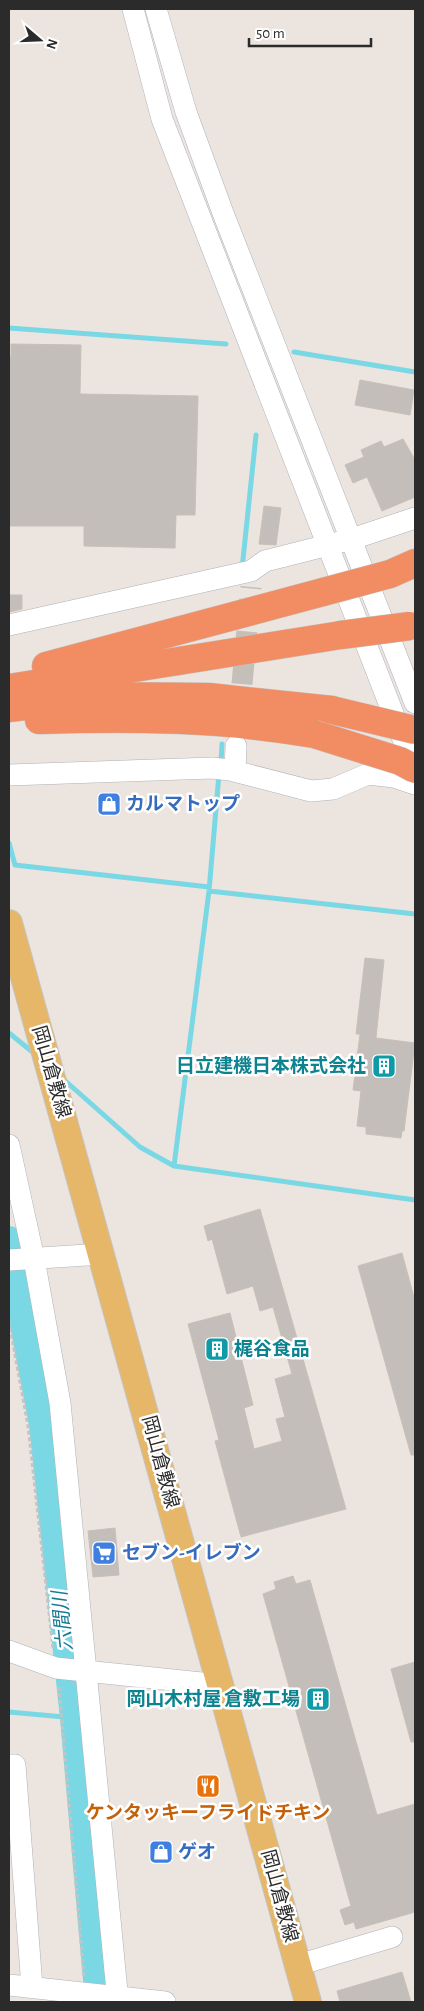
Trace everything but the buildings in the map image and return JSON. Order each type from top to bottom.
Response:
[{"type":"highway","points":[[9,677],[390,574],[415,564]]},
{"type":"highway","points":[[9,688],[341,635],[413,626]]},
{"type":"highway","points":[[9,708],[105,696],[209,697],[332,710],[415,730]]},
{"type":"highway","points":[[9,720],[124,717],[204,720],[264,726],[314,734],[400,761],[415,769]]},
{"type":"main road","name":"岡山倉敷線","points":[[9,923],[308,2002]]},
{"type":"street","points":[[133,9],[162,119],[415,769]]},
{"type":"street","points":[[156,9],[186,112],[223,213],[415,702]]},
{"type":"street","points":[[9,625],[248,575],[265,561],[352,539],[415,518]]},
{"type":"street","points":[[226,770],[236,746]]},
{"type":"street","points":[[9,774],[226,770],[311,791],[333,789],[368,774],[394,777],[415,784]]},
{"type":"street","points":[[9,1145],[23,1259],[60,1403],[115,1999]]},
{"type":"street","points":[[23,1259],[102,1254]]},
{"type":"street","points":[[9,1651],[56,1668],[221,1685]]},
{"type":"street","points":[[9,1765],[15,1765],[35,1992]]},
{"type":"street","points":[[298,1965],[392,1937]]},
{"type":"street","points":[[9,1985],[35,1992],[86,1994],[115,1999],[165,2002]]},
{"type":"path","points":[[9,1322],[28,1426],[64,1724],[86,1994]]},
{"type":"waterway","points":[[9,328],[226,344]]},
{"type":"waterway","points":[[294,352],[415,372]]},
{"type":"waterway","points":[[242,569],[256,435]]},
{"type":"waterway","points":[[221,763],[222,744]]},
{"type":"waterway","points":[[174,1166],[209,891],[219,774]]},
{"type":"waterway","points":[[9,843],[15,865],[209,887]]},
{"type":"waterway","points":[[209,891],[415,914]]},
{"type":"waterway","points":[[9,1033],[35,1054]]},
{"type":"waterway","points":[[62,1078],[140,1147],[174,1166],[415,1200]]},
{"type":"waterway","name":"六間川","points":[[9,1241],[44,1425],[75,1718],[100,2002]]},
{"type":"waterway","points":[[9,1712],[75,1718]]},
{"type":"tunnel","points":[[239,716],[251,587]]},
{"type":"place","name":"カルマトップ","points":[[109,804]]},
{"type":"place","name":"日立建機日本株式会社","points":[[384,1066]]},
{"type":"place","name":"梶谷食品","points":[[217,1349]]},
{"type":"place","name":"セブン-イレブン","points":[[104,1553]]},
{"type":"place","name":"岡山木村屋 倉敷工場","points":[[318,1699]]},
{"type":"place","name":"ケンタッキーフライドチキン","points":[[208,1786]]},
{"type":"place","name":"ゲオ","points":[[161,1852]]}]
